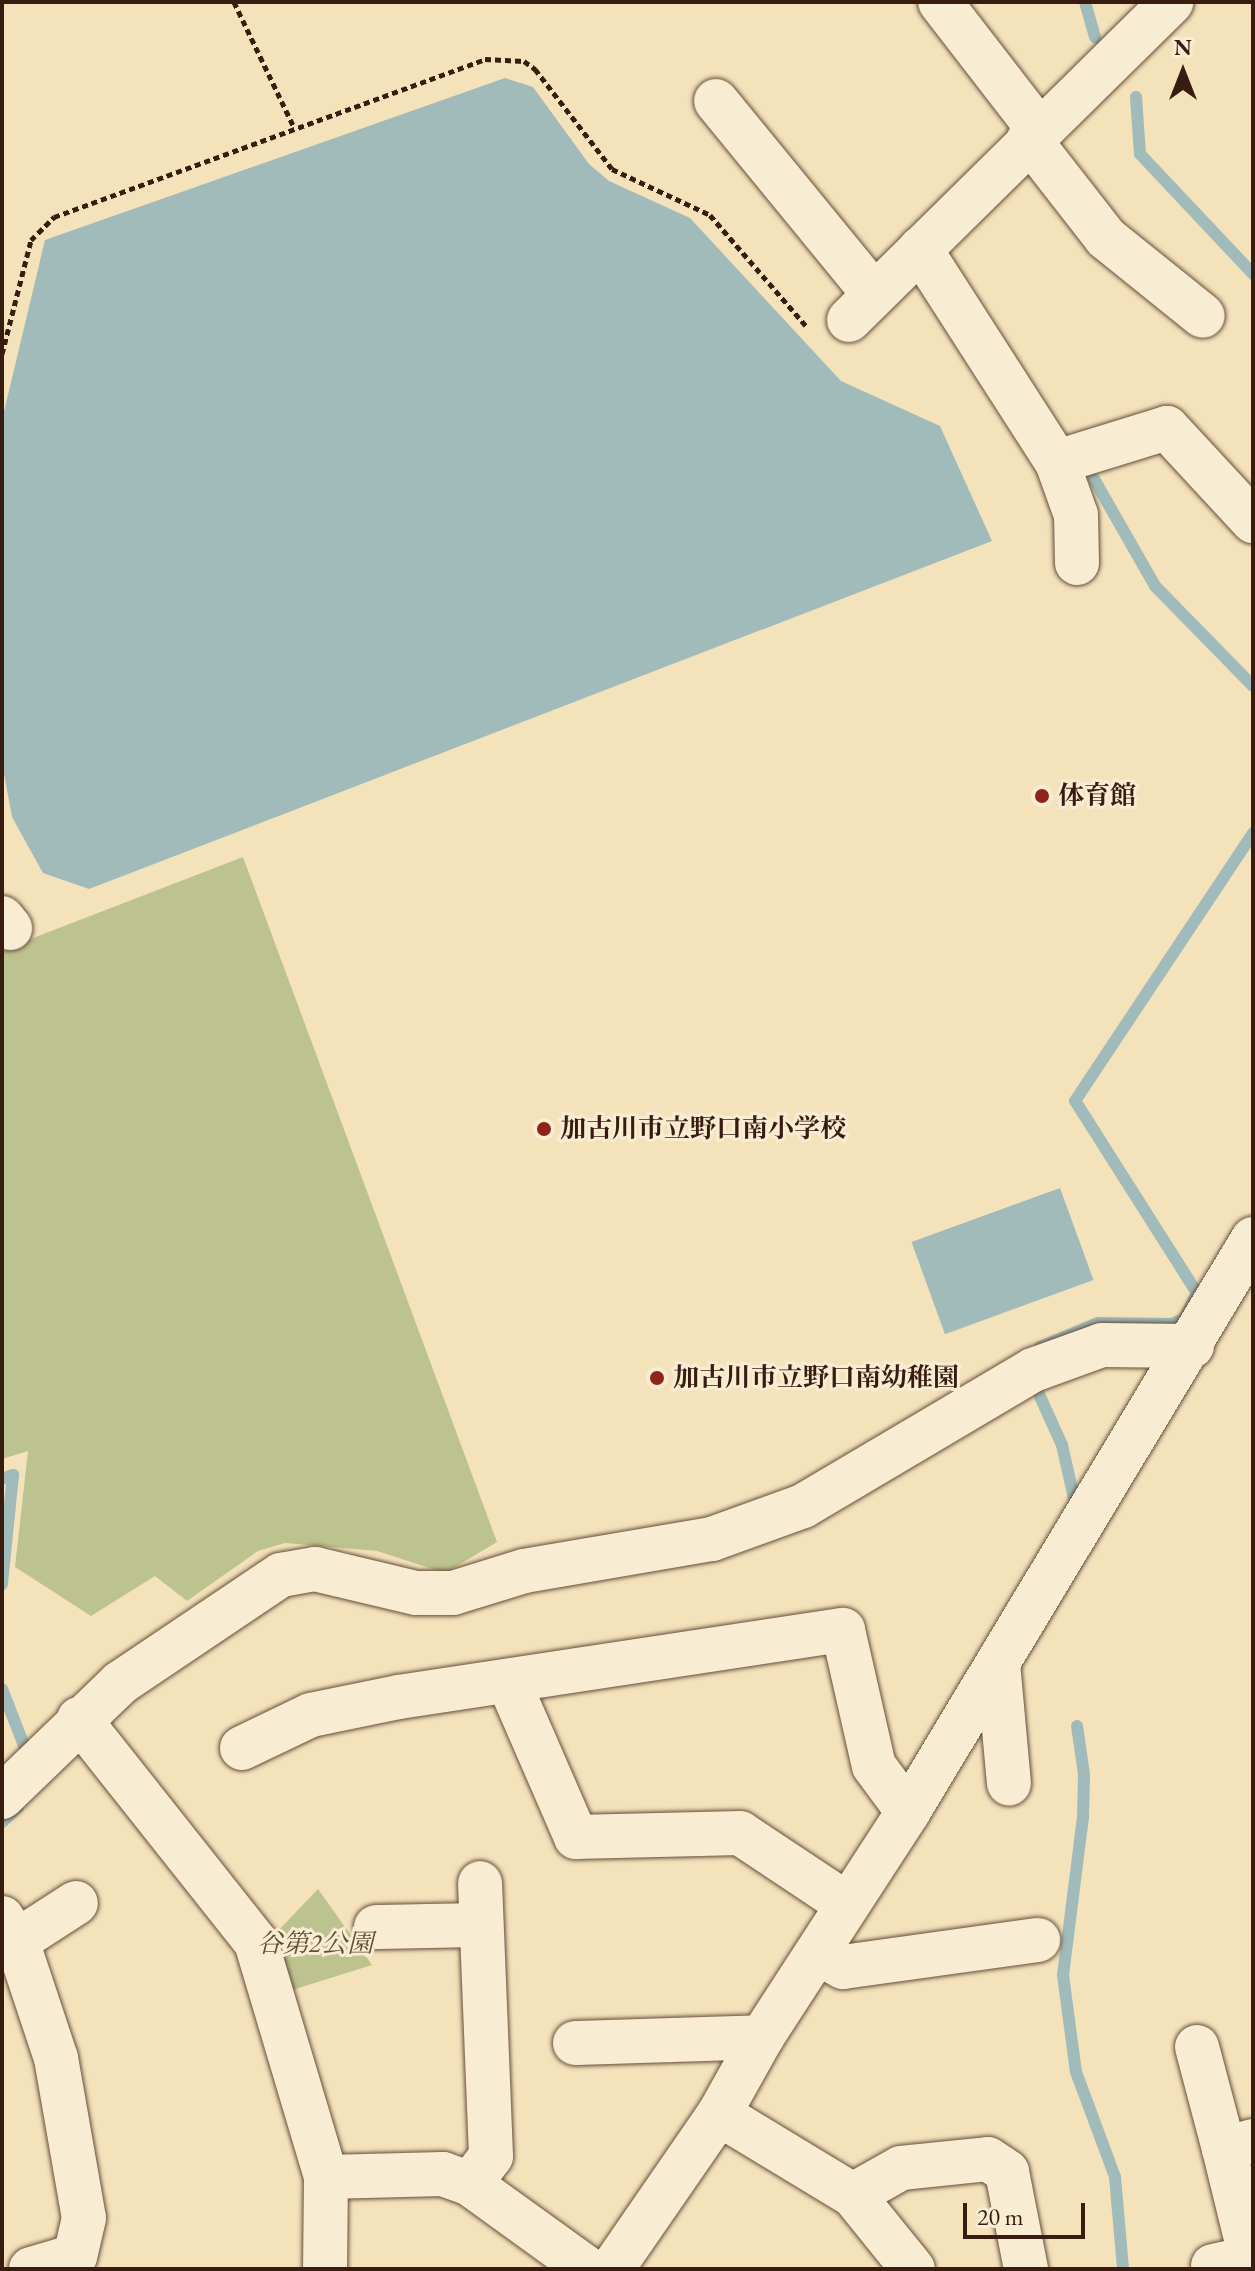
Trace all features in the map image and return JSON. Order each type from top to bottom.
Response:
[{"type":"street","points":[[940,2],[1106,238],[1203,316]]},
{"type":"street","points":[[716,101],[861,307],[1171,2]]},
{"type":"street","points":[[920,249],[1057,462],[1076,515],[1077,563]]},
{"type":"street","points":[[1057,462],[1167,428],[1253,521]]},
{"type":"street","points":[[612,2269],[719,2114],[762,2037],[908,1812],[1192,1346],[1233,1306],[1253,1239]]},
{"type":"street","points":[[2,1797],[79,1719],[155,1657],[281,1575],[315,1569],[416,1593],[453,1593],[524,1571],[712,1539],[803,1506],[1024,1376],[1102,1345],[1192,1346]]},
{"type":"street","points":[[242,1748],[311,1715],[843,1630],[874,1766],[908,1812]]},
{"type":"street","points":[[998,1663],[1009,1784]]},
{"type":"street","points":[[509,1683],[576,1837],[740,1833],[847,1904]]},
{"type":"street","points":[[79,1719],[256,1942],[326,2177],[325,2269]]},
{"type":"street","points":[[31,2269],[75,2256],[84,2218],[56,2058],[10,1930],[76,1903]]},
{"type":"street","points":[[376,1927],[480,1904],[491,2156],[470,2184]]},
{"type":"street","points":[[817,1953],[843,1967],[1038,1940]]},
{"type":"street","points":[[575,2043],[762,2037]]},
{"type":"street","points":[[1197,2047],[1238,2145],[1239,2263]]},
{"type":"street","points":[[719,2114],[853,2195],[913,2269]]},
{"type":"street","points":[[853,2195],[901,2168],[988,2159],[1007,2172],[1026,2269]]},
{"type":"street","points":[[326,2177],[443,2174],[470,2184],[588,2269]]},
{"type":"path","points":[[234,2],[294,127]]},
{"type":"path","points":[[2,354],[31,240],[54,217],[485,59],[524,61],[612,169],[630,180],[685,198],[710,215],[822,342],[861,307]]},
{"type":"green space","points":[[243,857],[497,1542],[445,1573],[377,1551],[285,1543],[258,1551],[187,1601],[155,1576],[91,1616],[15,1567],[28,1451],[2,1459],[2,950]]},
{"type":"green space","name":"谷第2公園","points":[[318,1889],[372,1965],[289,1991],[273,1936]]},
{"type":"water","points":[[505,78],[533,87],[589,164],[609,181],[690,218],[841,381],[940,426],[992,541],[89,889],[43,873],[12,817],[2,763],[2,420],[45,240]]},
{"type":"water","points":[[1060,1188],[1094,1280],[945,1334],[912,1242]]},
{"type":"waterway","points":[[1085,2],[1095,38]]},
{"type":"waterway","points":[[1136,97],[1140,154],[1253,274]]},
{"type":"waterway","points":[[1094,479],[1155,586],[1253,686]]},
{"type":"waterway","points":[[1040,1347],[1098,1323],[1171,1324],[1184,1319],[1197,1293],[1075,1101],[1253,833]]},
{"type":"waterway","points":[[1033,1381],[1062,1445],[1074,1498]]},
{"type":"waterway","points":[[2,1479],[13,1475],[2,1584]]},
{"type":"waterway","points":[[2,1689],[27,1753]]},
{"type":"waterway","points":[[1077,1726],[1084,1774],[1083,1817],[1063,1975],[1076,2072],[1115,2177],[1123,2269]]},
{"type":"waterway","points":[[2,1822],[18,1807]]},
{"type":"place","name":"体育館","points":[[1042,796]]},
{"type":"place","name":"加古川市立野口南小学校","points":[[544,1129]]},
{"type":"place","name":"加古川市立野口南幼稚園","points":[[657,1378]]}]
